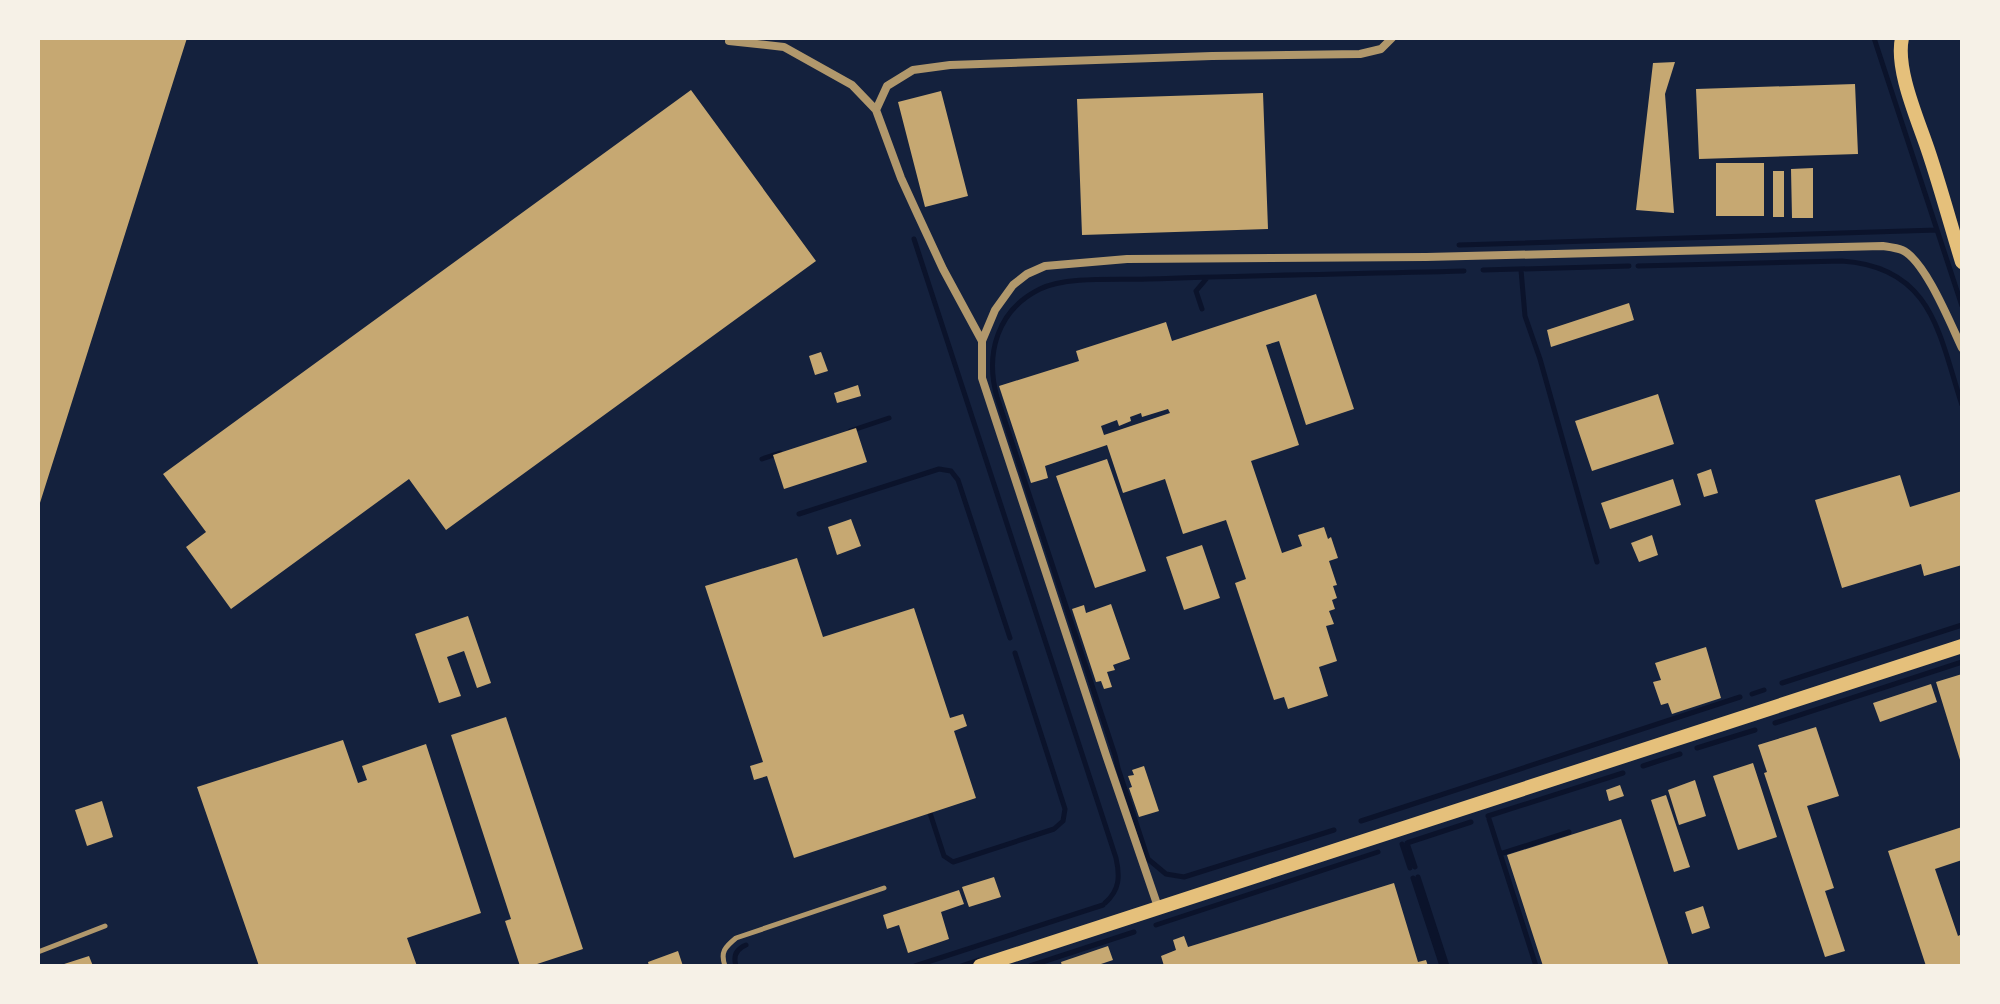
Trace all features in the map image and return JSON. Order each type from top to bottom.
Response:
[{"type":"main road","points":[[1902,38],[1901,63],[1905,82],[1962,262]]},
{"type":"main road","points":[[980,966],[1962,646]]},
{"type":"street","points":[[876,110],[887,86],[913,70],[950,65],[1360,54],[1381,49],[1392,38]]},
{"type":"street","points":[[729,41],[784,47],[852,85],[876,110],[923,227],[982,341]]},
{"type":"street","points":[[1158,907],[982,378],[982,341],[995,310],[1013,285],[1027,274],[1045,266],[1127,259],[1426,257],[1883,246],[1905,251],[1920,266],[1962,348]]},
{"type":"lane","points":[[725,966],[722,958],[724,948],[736,938],[884,888]]},
{"type":"lane","points":[[38,952],[105,926]]},
{"type":"building","points":[[38,38],[187,38],[39,506],[38,506]]},
{"type":"building","points":[[1675,62],[1665,94],[1674,213],[1636,210],[1653,63]]},
{"type":"building","points":[[1855,84],[1858,154],[1699,159],[1696,89]]},
{"type":"building","points":[[691,90],[816,261],[446,530],[409,479],[231,609],[186,547],[206,532],[163,474]]},
{"type":"building","points":[[941,91],[968,196],[925,207],[898,102]]},
{"type":"building","points":[[1263,93],[1268,229],[1082,235],[1077,99]]},
{"type":"building","points":[[1716,163],[1764,163],[1764,216],[1716,216]]},
{"type":"building","points":[[1813,168],[1813,218],[1792,218],[1791,169]]},
{"type":"building","points":[[1773,171],[1784,171],[1784,217],[1773,217]]},
{"type":"building","points":[[1316,294],[1354,409],[1306,425],[1279,341],[1266,345],[1299,445],[1251,461],[1282,553],[1302,546],[1298,535],[1324,527],[1338,558],[1329,561],[1337,585],[1333,586],[1337,598],[1332,600],[1335,609],[1329,611],[1334,624],[1326,626],[1337,661],[1319,667],[1328,696],[1288,709],[1284,697],[1274,700],[1235,583],[1246,579],[1226,520],[1183,534],[1165,479],[1123,493],[1107,445],[1045,466],[1048,478],[1031,483],[999,386],[1079,361],[1076,351],[1166,322],[1172,341]],"holes":[[[1168,409],[1170,413],[1104,435],[1101,426],[1117,420],[1119,426],[1141,413],[1142,417]]]},
{"type":"building","points":[[1629,303],[1634,320],[1551,347],[1547,330]]},
{"type":"building","points":[[821,352],[828,371],[815,375],[809,356]]},
{"type":"building","points":[[858,385],[861,396],[837,403],[834,393]]},
{"type":"building","points":[[1658,394],[1674,444],[1592,471],[1575,421]]},
{"type":"building","points":[[856,428],[867,462],[784,489],[773,455]]},
{"type":"building","points":[[1107,459],[1146,571],[1095,588],[1056,476]]},
{"type":"building","points":[[1711,469],[1718,493],[1704,497],[1697,474]]},
{"type":"building","points":[[1900,475],[1910,507],[1962,491],[1962,565],[1924,576],[1921,564],[1842,588],[1815,500]]},
{"type":"building","points":[[1673,479],[1681,505],[1610,529],[1601,503]]},
{"type":"building","points":[[851,519],[861,546],[837,555],[828,527]]},
{"type":"building","points":[[1652,535],[1658,555],[1639,562],[1631,543]]},
{"type":"building","points":[[1202,545],[1220,598],[1184,610],[1166,557]]},
{"type":"building","points":[[797,558],[823,637],[914,608],[950,718],[963,714],[967,726],[954,731],[976,798],[794,858],[767,776],[754,780],[750,766],[763,762],[705,586]]},
{"type":"building","points":[[1111,604],[1130,659],[1113,665],[1115,670],[1107,672],[1112,687],[1104,689],[1101,681],[1096,682],[1072,609],[1084,605],[1086,613]]},
{"type":"building","points":[[468,616],[491,683],[477,688],[464,651],[447,657],[461,696],[439,703],[415,634]]},
{"type":"building","points":[[1706,647],[1721,698],[1672,714],[1668,703],[1661,705],[1653,682],[1661,680],[1655,663]]},
{"type":"building","points":[[1962,674],[1962,763],[1961,763],[1936,682]]},
{"type":"building","points":[[1931,684],[1937,702],[1880,722],[1873,703]]},
{"type":"building","points":[[506,717],[583,949],[531,966],[520,966],[505,921],[511,919],[451,735]]},
{"type":"building","points":[[1816,727],[1839,796],[1807,806],[1834,888],[1825,891],[1845,951],[1825,957],[1764,773],[1767,772],[1758,745]]},
{"type":"building","points":[[343,740],[358,783],[367,780],[362,766],[426,744],[481,913],[407,938],[417,966],[259,966],[197,787]]},
{"type":"building","points":[[1753,763],[1777,837],[1738,850],[1713,776]]},
{"type":"building","points":[[1144,766],[1159,811],[1139,817],[1128,776],[1134,775],[1132,770]]},
{"type":"building","points":[[1695,780],[1706,816],[1679,825],[1668,790]]},
{"type":"building","points":[[1620,785],[1624,796],[1609,801],[1606,790]]},
{"type":"building","points":[[1666,795],[1690,867],[1674,872],[1651,800]]},
{"type":"building","points":[[102,801],[113,837],[87,846],[75,810]]},
{"type":"building","points":[[1621,819],[1669,966],[1543,966],[1507,855]]},
{"type":"building","points":[[1962,827],[1962,860],[1935,869],[1958,936],[1962,934],[1962,966],[1926,966],[1888,851]]},
{"type":"building","points":[[994,877],[1001,897],[969,907],[962,887]]},
{"type":"building","points":[[1394,883],[1418,962],[1426,960],[1428,966],[1164,966],[1161,956],[1176,950],[1173,940],[1184,936],[1188,947]]},
{"type":"building","points":[[959,890],[964,904],[941,912],[949,939],[908,953],[899,925],[887,929],[883,915]]},
{"type":"building","points":[[1703,906],[1710,928],[1692,934],[1685,912]]},
{"type":"building","points":[[1108,946],[1113,960],[1095,966],[1062,966],[1061,962]]},
{"type":"building","points":[[678,951],[683,966],[649,966],[648,962]]},
{"type":"building","points":[[89,956],[93,966],[61,966],[61,965]]},
{"type":"waterway","points":[[1874,38],[1962,306]]},
{"type":"waterway","points":[[1459,245],[1937,230]]},
{"type":"waterway","points":[[914,239],[1116,858],[1118,882],[1105,903]]},
{"type":"waterway","points":[[1638,266],[1842,261],[1872,266],[1896,276],[1914,291],[1928,309],[1938,330],[1962,405]]},
{"type":"waterway","points":[[1483,270],[1629,266]]},
{"type":"waterway","points":[[1521,270],[1525,316],[1597,562]]},
{"type":"waterway","points":[[1334,830],[1184,877],[1166,874],[1148,859],[997,397],[994,349],[1004,321],[1013,309],[1040,289],[1064,282],[1464,271]]},
{"type":"waterway","points":[[1202,309],[1196,291],[1207,278]]},
{"type":"waterway","points":[[850,431],[889,418]]},
{"type":"waterway","points":[[762,459],[780,453]]},
{"type":"waterway","points":[[799,514],[939,469],[951,471],[958,480],[1010,638]]},
{"type":"waterway","points":[[1782,683],[1962,625]]},
{"type":"waterway","points":[[930,813],[944,856],[953,862],[1054,829],[1063,821],[1065,809],[1015,653]]},
{"type":"waterway","points":[[1775,723],[1962,662]]},
{"type":"waterway","points":[[1752,694],[1764,690]]},
{"type":"waterway","points":[[1361,821],[1740,697]]},
{"type":"waterway","points":[[1697,748],[1755,730]]},
{"type":"waterway","points":[[1643,766],[1680,754]]},
{"type":"waterway","points":[[1488,816],[1623,773]]},
{"type":"waterway","points":[[1489,819],[1536,966]]},
{"type":"waterway","points":[[1415,867],[1407,843],[1471,822]]},
{"type":"waterway","points":[[1500,854],[1569,832]]},
{"type":"waterway","points":[[1402,844],[1410,868]]},
{"type":"waterway","points":[[1156,925],[1378,852]]},
{"type":"waterway","points":[[1418,877],[1447,966]]},
{"type":"waterway","points":[[1413,878],[1442,966]]},
{"type":"waterway","points":[[915,966],[1103,905]]},
{"type":"waterway","points":[[1030,966],[1134,932]]},
{"type":"waterway","points":[[736,966],[736,953],[746,945]]},
{"type":"waterway","points":[[961,966],[979,960]]}]
